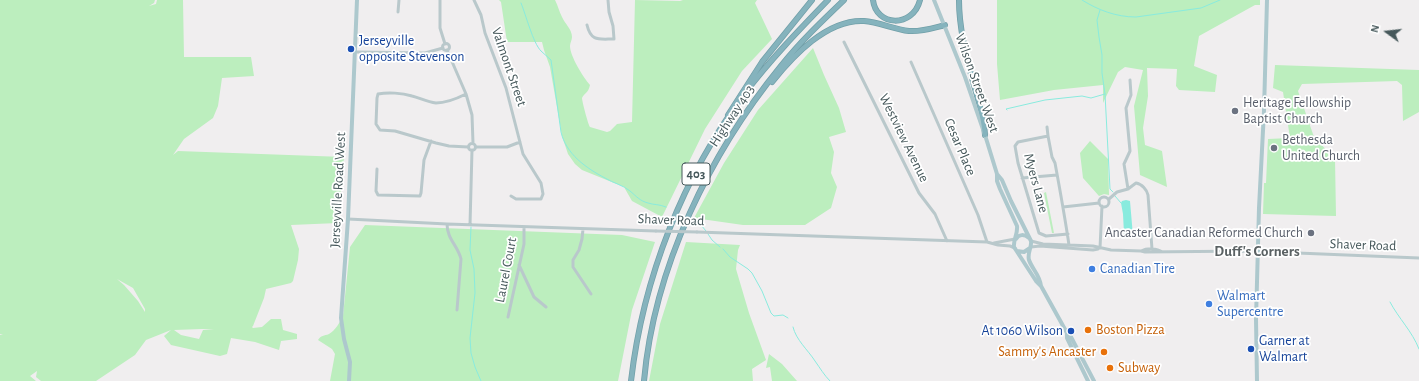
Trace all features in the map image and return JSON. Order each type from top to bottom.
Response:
[{"type":"highway","points":[[715,139],[734,104],[762,62],[812,0]]},
{"type":"highway","name":"Highway 403","points":[[631,381],[641,322],[652,279],[674,219],[690,184],[715,139],[744,95],[785,44],[828,0]]},
{"type":"highway","name":"Highway 403","points":[[644,381],[652,327],[662,291],[674,252],[686,221],[702,187],[729,139],[752,103],[782,65],[817,26],[844,0]]},
{"type":"highway","points":[[873,0],[876,11],[882,16],[890,20],[905,20],[914,14],[918,8],[920,0]]},
{"type":"highway","points":[[959,0],[962,38],[984,121],[985,135]]},
{"type":"highway","points":[[729,139],[786,65],[832,27],[849,22],[863,21],[907,30],[920,31],[945,25]]},
{"type":"main road","name":"Jerseyville Road West","points":[[349,381],[350,362],[344,339],[341,318],[348,219],[357,0]]},
{"type":"main road","name":"Wilson Street West","points":[[934,0],[965,77],[985,135],[1000,189],[1017,226],[1018,231],[1015,239]]},
{"type":"main road","points":[[1257,381],[1256,319],[1267,0]]},
{"type":"main road","name":"Wilson Street West","points":[[997,174],[1002,180],[1030,239]]},
{"type":"main road","points":[[1041,286],[1040,278],[1029,259],[1031,247],[1030,239],[1024,235],[1021,235],[1015,239],[1014,244],[1016,249],[1036,281],[1041,286],[1067,333],[1071,337],[1094,381]]},
{"type":"main road","points":[[1016,249],[1024,252],[1031,247]]},
{"type":"main road","points":[[1067,333],[1067,338],[1088,381]]},
{"type":"street","points":[[398,12],[399,0]]},
{"type":"street","points":[[440,0],[440,28],[445,44],[449,46],[447,50],[466,94],[472,115],[473,143],[476,147]]},
{"type":"street","name":"Valmont Street","points":[[474,0],[482,15],[485,33],[506,88],[523,154],[542,183],[543,194],[541,199],[516,199],[511,196]]},
{"type":"street","points":[[588,25],[590,35],[594,38],[614,39],[608,0]]},
{"type":"street","name":"Westview Avenue","points":[[844,42],[919,193],[935,214],[947,241]]},
{"type":"street","points":[[443,48],[445,44]]},
{"type":"street","points":[[356,52],[425,53],[443,48],[447,50]]},
{"type":"street","name":"Cesar Place","points":[[912,62],[978,215],[987,242]]},
{"type":"street","points":[[1128,189],[1124,164],[1130,151],[1126,108],[1131,95],[1130,80]]},
{"type":"street","points":[[466,94],[451,101],[437,103],[428,102],[402,94],[378,94],[376,124],[380,130],[395,131],[431,142],[450,146],[468,147],[472,150]]},
{"type":"street","name":"Myers Lane","points":[[1047,127],[1069,245]]},
{"type":"street","name":"Myers Lane","points":[[1048,136],[1020,141],[1015,144],[1018,163],[1040,234],[1049,236],[1068,234]]},
{"type":"street","points":[[377,169],[376,192],[378,195],[420,196],[422,193],[424,160],[431,142]]},
{"type":"street","points":[[472,150],[476,147],[507,146],[520,142]]},
{"type":"street","points":[[468,147],[473,143]]},
{"type":"street","points":[[470,225],[472,150]]},
{"type":"street","points":[[1022,178],[1057,175]]},
{"type":"street","points":[[1102,206],[1108,205],[1109,199],[1117,192],[1128,189],[1135,184],[1138,184],[1148,192],[1152,249]]},
{"type":"street","points":[[1099,203],[1102,197],[1109,199]]},
{"type":"street","points":[[1063,207],[1099,203]]},
{"type":"street","points":[[1099,203],[1102,206],[1100,248]]},
{"type":"street","name":"Shaver Road","points":[[348,219],[470,225],[987,242],[998,245],[1008,245],[1016,249]]},
{"type":"street","points":[[447,224],[449,238],[459,253],[460,259],[457,310]]},
{"type":"street","name":"Laurel Court","points":[[508,318],[524,244],[524,226]]},
{"type":"street","points":[[583,229],[579,250],[573,260],[573,268],[591,294]]},
{"type":"street","name":"Shaver Road","points":[[994,243],[1015,239]]},
{"type":"street","name":"Shaver Road","points":[[1030,239],[1044,244],[1093,246],[1111,250],[1145,252],[1258,252],[1419,258]]},
{"type":"street","name":"Shaver Road","points":[[1031,247],[1040,246],[1093,250],[1100,248]]},
{"type":"street","name":"Shaver Road","points":[[1141,251],[1145,249],[1152,249],[1162,252]]},
{"type":"street","points":[[519,265],[534,297],[546,307]]},
{"type":"shaded area","points":[[0,0],[155,0],[154,3],[149,6],[156,4],[157,0],[183,0],[184,57],[251,57],[254,76],[222,78],[218,106],[213,118],[184,139],[173,155],[178,151],[344,157],[338,223],[291,225],[299,249],[293,281],[291,283],[266,289],[264,298],[252,327],[262,327],[271,319],[281,319],[283,330],[297,334],[297,339],[281,341],[279,350],[255,342],[231,338],[227,354],[220,356],[171,345],[164,336],[171,330],[146,340],[135,355],[96,381],[41,381],[36,377],[37,371],[30,376],[36,381],[0,381],[0,335],[3,334],[0,334]],"holes":[[[117,279],[133,288],[145,309],[145,312],[138,301]],[[214,329],[203,330],[199,339],[181,335],[174,330]]]},
{"type":"shaded area","points":[[499,0],[555,0],[562,17],[572,34],[570,46],[574,61],[590,85],[582,98],[589,125],[590,127],[607,132],[617,124],[632,122],[635,0],[757,0],[755,3],[772,39],[742,71],[705,129],[662,217],[632,201],[624,187],[582,170],[575,164],[568,154],[562,136],[550,67],[542,42],[507,42],[501,2]]},
{"type":"shaded area","points":[[997,0],[1260,0],[1260,5],[1255,5],[1199,36],[1194,66],[1217,75],[1215,92],[1179,90],[1176,86],[1177,69],[1147,68],[1148,96],[1143,128],[1145,145],[1162,151],[1167,187],[1140,175],[1134,106],[1143,70],[1125,67],[1118,72],[1103,103],[1103,85],[1054,90],[1000,100],[997,64]]},
{"type":"shaded area","points":[[813,48],[839,108],[846,132],[829,137],[834,152],[831,173],[837,187],[831,208],[805,225],[743,225],[694,218],[724,163],[758,110]]},
{"type":"shaded area","points":[[1275,65],[1419,70],[1419,112],[1403,121],[1402,85],[1397,81],[1302,84],[1298,91],[1314,137],[1335,159],[1336,216],[1263,214],[1268,139],[1290,138],[1283,92],[1273,88]]},
{"type":"shaded area","points":[[1090,141],[1108,159],[1109,195],[1104,194],[1099,196],[1083,178],[1080,153]]},
{"type":"shaded area","points":[[1046,192],[1054,233],[1052,233],[1044,193]]},
{"type":"shaded area","points":[[1122,201],[1130,201],[1133,236],[1124,234],[1121,203]]},
{"type":"shaded area","points":[[365,225],[622,235],[655,242],[632,310],[618,381],[330,381],[335,354],[332,349],[318,340],[321,336],[329,334],[333,331],[343,316],[350,247]]},
{"type":"shaded area","points":[[686,242],[740,245],[736,269],[749,313],[766,360],[752,369],[753,381],[649,381],[660,324]]},
{"type":"shaded area","points":[[769,354],[782,364],[797,381],[772,381],[770,367],[766,368]]},
{"type":"waterway","points":[[1082,0],[1094,7],[1121,16],[1129,17],[1201,8],[1220,0]]},
{"type":"waterway","points":[[521,3],[535,42],[541,51],[551,60],[561,132],[567,147],[578,160],[598,174],[627,189],[643,201],[666,207]]},
{"type":"waterway","points":[[1100,10],[1097,20],[1102,55],[1110,189],[1113,192]]},
{"type":"waterway","points":[[1007,110],[1006,109],[1045,100],[1082,96],[1091,98],[1105,94]]},
{"type":"waterway","points":[[1115,196],[1121,203]]},
{"type":"waterway","points":[[691,225],[701,225],[706,231]]},
{"type":"waterway","points":[[471,227],[470,250],[474,269],[475,293],[470,338],[471,353],[481,381]]},
{"type":"waterway","points":[[708,234],[720,247]]},
{"type":"waterway","points":[[723,249],[730,257],[752,273],[762,291],[771,313],[774,316],[783,315],[788,318]]},
{"type":"waterway","points":[[1390,302],[1413,336],[1419,349]]},
{"type":"waterway","points":[[793,327],[799,341],[830,381]]},
{"type":"place","name":"Jerseyville opposite Stevenson","points":[[351,49]]},
{"type":"place","name":"Heritage Fellowship Baptist Church","points":[[1235,111]]},
{"type":"place","name":"Bethesda United Church","points":[[1274,148]]},
{"type":"place","name":"Ancaster Canadian Reformed Church","points":[[1311,233]]},
{"type":"place","name":"Canadian Tire","points":[[1092,269]]},
{"type":"place","name":"Walmart Supercentre","points":[[1209,304]]},
{"type":"place","name":"Boston Pizza","points":[[1088,330]]},
{"type":"place","name":"At 1060 Wilson","points":[[1071,331]]},
{"type":"place","name":"Garner at Walmart","points":[[1251,349]]},
{"type":"place","name":"Sammy's Ancaster","points":[[1104,352]]},
{"type":"place","name":"Subway","points":[[1110,368]]},
{"type":"district","name":"Duff's Corners","points":[[1257,251]]}]
